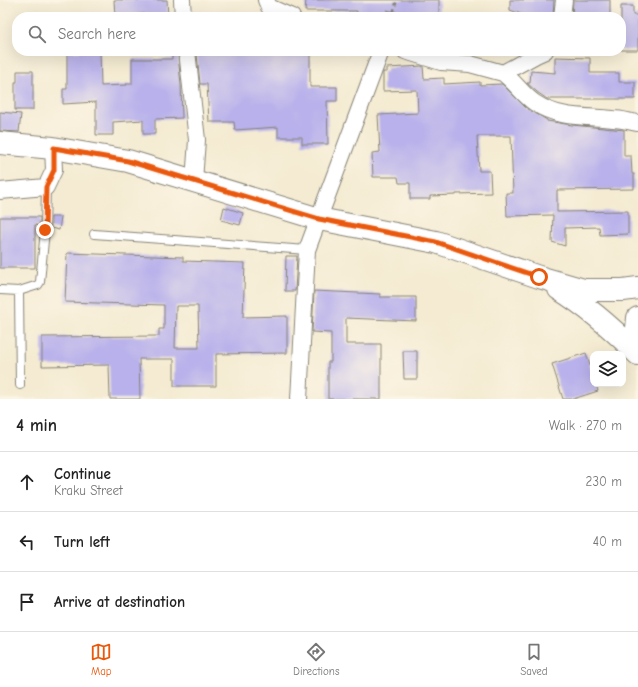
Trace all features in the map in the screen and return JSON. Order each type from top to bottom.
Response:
[{"type":"main road","points":[[0,143],[54,148],[128,161],[319,219],[436,242],[539,277],[584,290],[623,290],[638,288]]},
{"type":"main road","points":[[539,277],[577,301],[608,326],[638,354]]},
{"type":"main road","points":[[638,318],[636,339],[638,348]]},
{"type":"street","points":[[182,0],[183,12]]},
{"type":"street","points":[[266,0],[269,7],[280,12]]},
{"type":"street","points":[[563,12],[564,0]]},
{"type":"street","points":[[188,56],[197,140],[194,181]]},
{"type":"street","points":[[299,399],[307,250],[379,56]]},
{"type":"street","points":[[421,56],[441,62],[470,64],[503,73],[514,81],[535,103],[555,113],[571,116],[615,119],[638,123]]},
{"type":"street","points":[[503,73],[534,56]]},
{"type":"street","points":[[0,191],[46,187],[54,170],[54,148]]},
{"type":"lane","points":[[0,290],[19,291],[38,286],[40,282],[45,230],[46,187]]},
{"type":"lane","points":[[94,234],[307,250]]},
{"type":"lane","points":[[19,291],[20,385]]},
{"type":"path","points":[[393,12],[397,0]]},
{"type":"building","points":[[114,0],[167,0],[168,12],[115,12]]},
{"type":"building","points":[[306,0],[439,0],[439,12],[395,12],[387,10],[387,12],[305,11]]},
{"type":"building","points":[[510,0],[554,0],[553,12],[515,12],[510,10]]},
{"type":"building","points":[[573,0],[610,0],[610,12],[572,12]]},
{"type":"building","points":[[621,6],[633,6],[633,15],[638,15],[638,50],[626,50],[626,12],[621,12]]},
{"type":"building","points":[[67,56],[100,56],[101,86],[132,84],[132,59],[172,59],[172,56],[178,56],[182,118],[155,119],[155,134],[143,134],[143,120],[113,122],[113,135],[96,135],[96,102],[63,104],[63,89],[67,89]]},
{"type":"building","points":[[197,56],[310,56],[310,87],[337,87],[337,101],[327,101],[328,144],[302,144],[302,137],[278,137],[278,127],[235,130],[234,122],[209,122],[207,84],[200,84]]},
{"type":"building","points":[[555,57],[590,58],[590,73],[619,73],[619,82],[635,82],[635,99],[547,99],[527,83],[530,83],[531,71],[555,73]]},
{"type":"building","points":[[423,66],[424,79],[444,78],[444,84],[480,82],[480,85],[502,84],[525,107],[547,121],[624,130],[624,156],[631,156],[632,174],[634,174],[634,189],[557,190],[557,212],[628,211],[628,234],[600,235],[599,227],[565,228],[565,246],[552,242],[553,215],[507,216],[506,193],[513,193],[511,136],[477,136],[479,171],[490,171],[491,193],[456,194],[430,196],[430,199],[410,199],[410,183],[399,183],[398,177],[373,177],[372,153],[380,152],[378,115],[418,113],[417,90],[383,91],[383,72],[387,72],[387,68]]},
{"type":"building","points":[[17,71],[33,71],[33,110],[15,110],[15,82],[17,82]]},
{"type":"building","points":[[0,112],[21,114],[19,132],[0,131]]},
{"type":"building","points":[[224,207],[243,213],[240,225],[221,220]]},
{"type":"building","points":[[0,217],[40,217],[40,226],[35,225],[35,268],[0,268]]},
{"type":"building","points":[[51,217],[61,217],[59,230],[51,228]]},
{"type":"building","points":[[67,253],[183,257],[183,261],[245,263],[243,317],[287,316],[287,353],[216,354],[216,386],[174,386],[174,359],[139,359],[140,399],[110,399],[109,365],[42,366],[42,337],[159,336],[159,329],[164,329],[164,305],[65,302]],"holes":[[[176,306],[198,306],[199,348],[175,348]]]},
{"type":"building","points":[[286,256],[297,256],[295,291],[285,291]]},
{"type":"building","points":[[314,291],[380,294],[380,297],[416,297],[416,321],[346,318],[346,344],[381,344],[381,399],[328,399],[328,362],[331,362],[331,333],[312,332]]},
{"type":"building","points":[[403,351],[417,351],[417,379],[404,379]]},
{"type":"building","points":[[586,353],[590,366],[590,387],[597,387],[598,391],[573,399],[563,399],[552,364]]},
{"type":"route","points":[[45,230],[46,187],[54,170],[54,148],[128,161],[319,219],[436,242],[539,277]]}]
